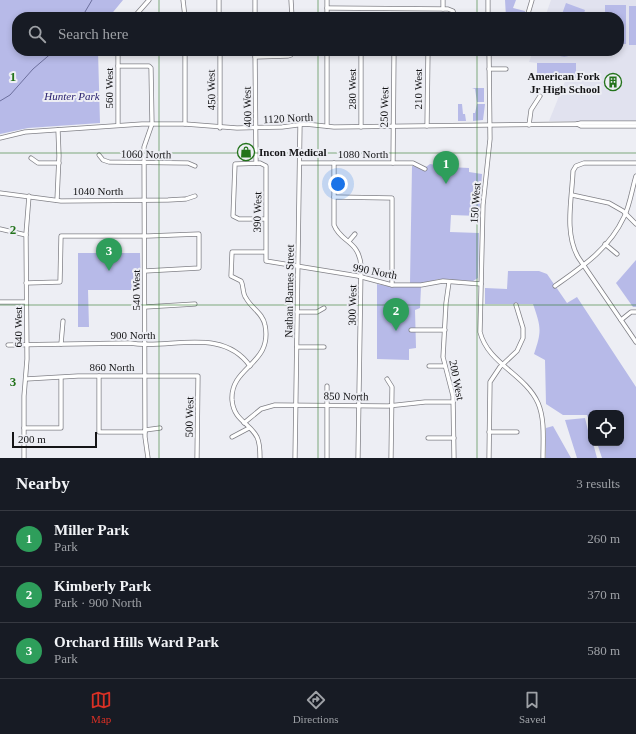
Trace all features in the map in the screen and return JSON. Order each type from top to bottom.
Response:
[{"type":"street","points":[[139,12],[149,0]]},
{"type":"street","points":[[183,0],[184,12]]},
{"type":"street","points":[[219,0],[219,12]]},
{"type":"street","points":[[255,0],[255,12]]},
{"type":"street","points":[[292,0],[292,12]]},
{"type":"street","points":[[327,0],[327,12]]},
{"type":"street","points":[[443,0],[443,8]]},
{"type":"street","points":[[488,0],[488,12]]},
{"type":"street","points":[[528,12],[532,0]]},
{"type":"street","points":[[327,8],[443,8],[453,12]]},
{"type":"street","name":"560 West","points":[[118,56],[118,125]]},
{"type":"street","points":[[185,56],[185,124]]},
{"type":"street","name":"450 West","points":[[220,56],[220,128]]},
{"type":"street","points":[[255,57],[264,56]]},
{"type":"street","points":[[327,56],[328,126]]},
{"type":"street","name":"280 West","points":[[360,56],[361,127]]},
{"type":"street","name":"250 West","points":[[393,163],[394,56]]},
{"type":"street","name":"210 West","points":[[427,126],[428,56]]},
{"type":"street","name":"150 West","points":[[489,56],[490,145],[483,201],[480,332],[485,346],[503,365]]},
{"type":"street","name":"400 West","points":[[255,57],[256,163]]},
{"type":"street","points":[[118,66],[150,67],[152,124]]},
{"type":"street","points":[[489,69],[506,68]]},
{"type":"street","points":[[529,125],[531,110],[540,96]]},
{"type":"street","name":"1120 North","points":[[578,124],[581,122],[636,123]]},
{"type":"street","name":"1120 North","points":[[0,138],[19,133],[118,125],[152,124],[185,124],[220,128],[256,128],[300,125],[361,127],[578,124],[636,126]]},
{"type":"street","name":"540 West","points":[[148,458],[145,431],[144,163],[145,143],[152,124]]},
{"type":"street","name":"Nathan Barnes Street","points":[[295,458],[300,125]]},
{"type":"street","points":[[57,200],[59,163],[58,130]]},
{"type":"street","name":"1060 North","points":[[99,155],[105,162],[188,163],[195,166]]},
{"type":"street","points":[[31,158],[38,163],[59,163]]},
{"type":"street","points":[[256,163],[235,164],[233,214],[234,218],[265,219]]},
{"type":"street","name":"390 West","points":[[256,163],[265,164],[266,261]]},
{"type":"street","name":"1080 North","points":[[300,163],[413,163],[425,169]]},
{"type":"street","name":"300 West","points":[[334,163],[334,225],[338,232],[355,248],[360,258],[358,458]]},
{"type":"street","points":[[636,163],[584,163],[576,166],[573,171],[572,195],[572,240],[575,252],[583,266],[636,342]]},
{"type":"street","points":[[555,286],[592,260],[618,228],[625,214],[636,176]]},
{"type":"street","name":"1040 North","points":[[0,193],[57,200],[186,199],[195,196]]},
{"type":"street","points":[[572,195],[609,203],[636,224]]},
{"type":"street","name":"640 West","points":[[24,458],[27,344],[26,235],[29,196]]},
{"type":"street","points":[[334,198],[392,198],[392,285]]},
{"type":"street","points":[[0,229],[26,235]]},
{"type":"street","points":[[26,283],[60,282],[61,236],[200,234],[199,268],[144,271]]},
{"type":"street","points":[[349,241],[355,234]]},
{"type":"street","points":[[605,244],[617,254]]},
{"type":"street","points":[[260,458],[258,440],[239,418],[234,408],[232,392],[238,378],[256,360],[261,352],[265,336],[265,325],[261,316],[245,298],[241,281],[231,276],[232,252],[265,252]]},
{"type":"street","name":"990 North","points":[[266,261],[361,277],[392,285],[413,286],[438,281],[481,284]]},
{"type":"street","name":"200 West","points":[[449,282],[446,303],[443,354],[444,366],[452,389],[454,458]]},
{"type":"street","points":[[0,302],[26,302]]},
{"type":"street","points":[[145,307],[195,304]]},
{"type":"street","points":[[489,458],[489,385],[503,365],[519,348],[523,338],[523,328],[516,305]]},
{"type":"street","points":[[297,312],[317,312],[324,308]]},
{"type":"street","points":[[621,320],[631,312],[636,312]]},
{"type":"street","points":[[61,344],[62,321]]},
{"type":"street","points":[[411,330],[445,330]]},
{"type":"street","name":"900 North","points":[[8,345],[145,345],[197,342],[222,345],[236,350],[250,366]]},
{"type":"street","points":[[297,347],[324,347]]},
{"type":"street","points":[[503,365],[528,387],[538,402],[542,418],[543,458]]},
{"type":"street","points":[[429,366],[444,366]]},
{"type":"street","points":[[99,376],[99,432],[145,431],[160,428]]},
{"type":"street","name":"860 North","points":[[26,379],[99,376],[198,376]]},
{"type":"street","name":"500 West","points":[[197,458],[198,376]]},
{"type":"street","points":[[24,428],[60,428],[61,378]]},
{"type":"street","points":[[387,379],[392,387],[391,458]]},
{"type":"street","points":[[327,386],[327,458]]},
{"type":"street","name":"850 North","points":[[244,424],[257,411],[265,407],[296,405],[391,406],[425,402],[453,402]]},
{"type":"street","points":[[232,437],[249,428]]},
{"type":"street","points":[[489,432],[516,432]]},
{"type":"street","points":[[428,438],[454,438]]},
{"type":"shaded area","points":[[551,0],[636,0],[636,122],[549,121],[566,79],[537,79],[537,63],[529,62],[531,56],[624,56],[624,12],[547,12]]},
{"type":"green space","name":"Hunter Park","points":[[0,0],[123,0],[113,12],[12,12],[12,56],[98,56],[100,123],[28,128],[0,134]]},
{"type":"green space","points":[[505,0],[516,0],[513,8],[525,11],[525,12],[506,12]]},
{"type":"green space","points":[[566,3],[585,10],[584,12],[563,12]]},
{"type":"green space","points":[[605,5],[626,5],[626,44],[624,44],[624,12],[605,12]]},
{"type":"green space","points":[[629,6],[636,6],[636,45],[629,45]]},
{"type":"green space","points":[[537,63],[576,63],[576,78],[537,78]]},
{"type":"green space","points":[[472,88],[484,88],[484,102],[477,102],[475,89]]},
{"type":"green space","points":[[458,104],[462,104],[463,114],[465,114],[466,121],[458,121]]},
{"type":"green space","points":[[477,104],[485,104],[483,120],[473,121],[473,113],[475,113]]},
{"type":"green space","points":[[430,164],[469,168],[469,172],[482,174],[479,216],[451,215],[450,232],[479,233],[478,278],[473,281],[439,279],[425,283],[410,283],[412,166],[426,167]]},
{"type":"green space","points":[[78,253],[140,253],[141,290],[88,290],[89,327],[78,327]]},
{"type":"green space","points":[[636,260],[636,307],[633,307],[616,283]]},
{"type":"green space","points":[[508,271],[539,271],[547,274],[567,303],[577,297],[636,387],[636,458],[602,458],[598,446],[624,446],[624,410],[588,410],[588,418],[587,415],[563,415],[546,404],[545,360],[534,354],[540,329],[533,304],[485,304],[485,288],[507,289]]},
{"type":"green space","points":[[377,284],[393,287],[421,287],[420,308],[415,310],[416,348],[409,349],[409,360],[377,359]]},
{"type":"green space","points":[[585,418],[588,430],[588,446],[594,446],[597,458],[577,458],[565,420]]},
{"type":"green space","points":[[553,426],[571,458],[546,458],[546,428]]},
{"type":"waterway","points":[[85,12],[92,0]]},
{"type":"waterway","points":[[0,101],[10,95],[33,69],[48,56]]},
{"type":"place","name":"American Fork Jr High School","points":[[613,82]]},
{"type":"place","name":"Incon Medical","points":[[246,152]]},
{"type":"place","name":"Miller Park","points":[[446,184]]},
{"type":"place","name":"Orchard Hills Ward Park","points":[[109,271]]},
{"type":"place","name":"Kimberly Park","points":[[396,331]]}]
